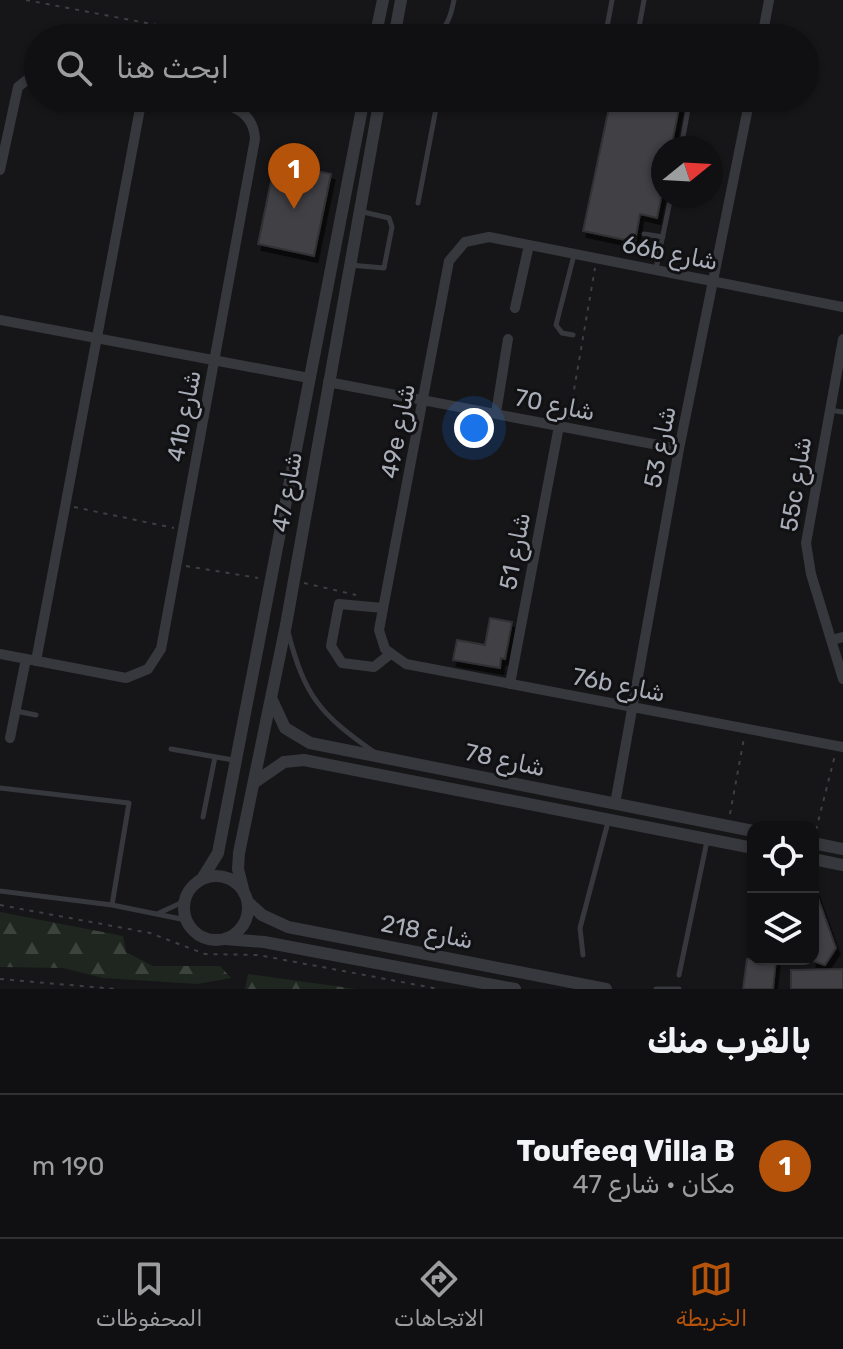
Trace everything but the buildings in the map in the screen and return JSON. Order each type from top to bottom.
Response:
[{"type":"street","points":[[396,24],[401,0]]},
{"type":"street","points":[[765,24],[769,0]]},
{"type":"street","points":[[382,4],[386,24]]},
{"type":"street","points":[[378,24],[382,4]]},
{"type":"street","points":[[0,170],[18,87],[24,82]]},
{"type":"street","points":[[10,738],[31,660],[65,505],[139,112]]},
{"type":"street","name":"41b شارع","points":[[0,654],[126,678],[148,669],[161,649],[255,132],[242,112]]},
{"type":"street","name":"شارع 47","points":[[202,879],[218,853],[361,112]]},
{"type":"street","name":"شارع 47","points":[[246,898],[238,861],[286,625],[376,112]]},
{"type":"street","name":"شارع 53","points":[[615,804],[679,449],[747,112]]},
{"type":"street","name":"66b شارع","points":[[489,237],[843,307]]},
{"type":"street","name":"49e شارع","points":[[389,655],[380,637],[384,605],[449,261],[465,242],[489,237]]},
{"type":"street","points":[[515,308],[529,245]]},
{"type":"street","points":[[0,320],[309,378]]},
{"type":"street","points":[[496,413],[508,339]]},
{"type":"street","name":"55c شارع","points":[[843,339],[806,543],[811,574],[843,679]]},
{"type":"street","name":"شارع 70","points":[[328,382],[679,449]]},
{"type":"street","name":"شارع 51","points":[[510,684],[564,427]]},
{"type":"street","points":[[384,605],[339,604],[331,646],[342,663],[374,667],[389,655]]},
{"type":"street","points":[[831,640],[843,637]]},
{"type":"street","name":"76b شارع","points":[[389,655],[406,664],[840,747]]},
{"type":"street","name":"شارع 78","points":[[271,699],[285,728],[310,743],[747,830]]},
{"type":"street","name":"شارع 78","points":[[255,782],[284,762],[304,760],[746,847]]},
{"type":"street","points":[[637,826],[649,822],[678,826],[682,817]]},
{"type":"street","points":[[819,844],[843,849]]},
{"type":"street","points":[[819,860],[843,865]]},
{"type":"street","points":[[225,939],[234,936],[246,921],[246,898],[229,879],[215,876],[202,879],[194,885],[185,901],[186,920],[206,939],[264,942],[515,989]]},
{"type":"street","name":"شارع 218","points":[[246,898],[262,915],[288,927],[606,989]]},
{"type":"lane","points":[[449,24],[454,0]]},
{"type":"lane","points":[[608,24],[612,0]]},
{"type":"lane","points":[[640,24],[644,0]]},
{"type":"lane","points":[[418,203],[435,112]]},
{"type":"lane","points":[[683,136],[687,112]]},
{"type":"lane","points":[[656,270],[669,208]]},
{"type":"lane","points":[[349,265],[379,270],[386,264],[392,222],[387,217],[359,211]]},
{"type":"lane","points":[[644,234],[663,237]]},
{"type":"lane","points":[[573,335],[562,333],[556,325],[574,254]]},
{"type":"lane","points":[[829,410],[843,412]]},
{"type":"lane","points":[[286,625],[300,672],[322,712],[382,757]]},
{"type":"lane","points":[[15,711],[36,715]]},
{"type":"lane","points":[[171,749],[236,761]]},
{"type":"lane","points":[[203,817],[215,757]]},
{"type":"lane","points":[[0,788],[129,803],[112,905]]},
{"type":"lane","points":[[583,955],[580,928],[608,821]]},
{"type":"lane","points":[[679,975],[707,840]]},
{"type":"lane","points":[[0,891],[112,905],[186,920]]},
{"type":"lane","points":[[156,914],[185,901]]},
{"type":"lane","points":[[656,989],[679,989]]},
{"type":"path","points":[[26,0],[152,24]]},
{"type":"path","points":[[564,427],[597,259]]},
{"type":"path","points":[[65,505],[183,530]]},
{"type":"path","points":[[176,565],[271,580]]},
{"type":"path","points":[[294,581],[384,605]]},
{"type":"path","points":[[728,826],[746,729]]},
{"type":"path","points":[[819,822],[840,747]]},
{"type":"path","points":[[0,979],[116,989]]},
{"type":"green space","points":[[0,912],[123,936],[126,952],[153,966],[220,966],[231,978],[197,984],[103,978],[63,968],[0,967]]},
{"type":"green space","points":[[248,974],[356,989],[245,989]]},
{"type":"place","name":"Toufeeq Villa B","points":[[294,209]]}]
